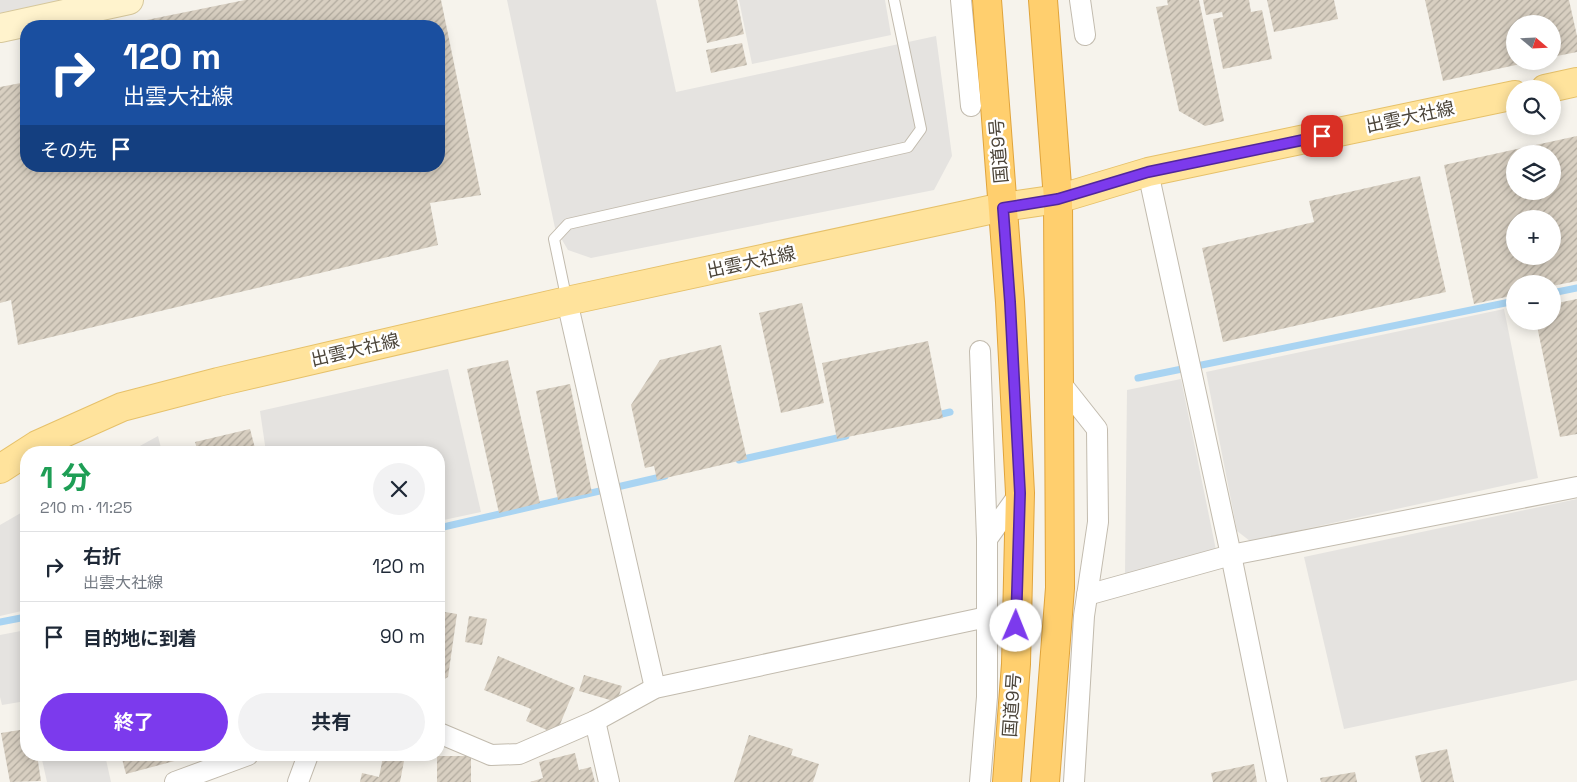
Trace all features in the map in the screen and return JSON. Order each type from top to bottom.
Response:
[{"type":"highway","name":"国道9号","points":[[986,0],[1010,302],[1020,493],[1016,664],[1007,782]]},
{"type":"highway","points":[[1043,0],[1058,199],[1060,588],[1045,782]]},
{"type":"main road","points":[[1561,86],[1577,82]]},
{"type":"main road","name":"出雲大社線","points":[[35,446],[122,407],[218,382],[567,301],[1003,208],[1058,199],[1148,172],[1506,97]]},
{"type":"main road","name":"出雲大社線","points":[[0,469],[20,456]]},
{"type":"street","points":[[37,20],[129,0]]},
{"type":"street","points":[[961,0],[972,106]]},
{"type":"street","points":[[1080,0],[1085,34]]},
{"type":"street","points":[[0,28],[20,24]]},
{"type":"street","points":[[966,59],[993,83]]},
{"type":"street","points":[[1148,172],[1231,555],[1277,782]]},
{"type":"street","points":[[567,301],[655,688]]},
{"type":"street","points":[[980,350],[987,539],[987,697],[980,782]]},
{"type":"street","points":[[1059,381],[1097,429],[1098,522],[1084,616],[1074,782]]},
{"type":"street","points":[[1087,595],[1231,555],[1577,488]]},
{"type":"street","points":[[987,539],[1020,493]]},
{"type":"street","points":[[445,736],[491,755],[520,754],[595,721],[655,688],[986,617]]},
{"type":"street","points":[[595,721],[609,782]]},
{"type":"street","points":[[1048,742],[1070,782]]},
{"type":"street","points":[[175,782],[232,761]]},
{"type":"street","points":[[298,782],[306,761]]},
{"type":"lane","points":[[567,301],[554,240],[568,224],[908,147],[921,129],[894,0]]},
{"type":"shaded area","points":[[0,0],[62,0],[0,14]]},
{"type":"shaded area","points":[[507,0],[656,0],[676,92],[936,36],[952,156],[934,190],[591,258],[568,250],[555,228]]},
{"type":"shaded area","points":[[739,0],[885,0],[891,35],[752,64]]},
{"type":"shaded area","points":[[1504,309],[1506,330],[1508,330],[1538,478],[1250,541],[1237,531],[1206,372]]},
{"type":"shaded area","points":[[448,369],[481,512],[445,520],[445,446],[265,446],[260,411]]},
{"type":"shaded area","points":[[1181,379],[1216,550],[1125,575],[1127,390]]},
{"type":"shaded area","points":[[158,436],[160,446],[140,446]]},
{"type":"shaded area","points":[[1577,499],[1577,680],[1344,729],[1304,557]]},
{"type":"shaded area","points":[[20,513],[20,611],[0,616],[0,525]]},
{"type":"shaded area","points":[[20,631],[20,702],[2,705],[0,697],[0,635]]},
{"type":"shaded area","points":[[42,761],[106,761],[111,782],[47,782]]},
{"type":"building","points":[[245,0],[441,0],[481,195],[430,203],[438,245],[18,345],[11,300],[0,303],[0,87],[20,83],[20,172],[445,172],[445,20],[147,20]]},
{"type":"building","points":[[698,0],[737,0],[744,34],[707,43]]},
{"type":"building","points":[[1167,0],[1199,0],[1224,121],[1205,126],[1179,111],[1156,7],[1168,5]]},
{"type":"building","points":[[1203,0],[1249,0],[1251,12],[1262,10],[1272,59],[1223,69],[1213,19],[1223,17],[1222,12],[1206,15]]},
{"type":"building","points":[[1267,0],[1334,0],[1338,19],[1274,32]]},
{"type":"building","points":[[1425,0],[1569,0],[1577,36],[1577,52],[1561,55],[1561,15],[1506,15],[1506,67],[1443,81]]},
{"type":"building","points":[[742,43],[747,65],[711,73],[706,50]]},
{"type":"building","points":[[1577,136],[1577,281],[1561,284],[1561,275],[1506,275],[1506,297],[1474,304],[1444,165],[1506,151],[1506,200],[1561,200],[1561,145],[1536,145]]},
{"type":"building","points":[[1420,176],[1446,292],[1223,342],[1202,248],[1314,222],[1309,201]]},
{"type":"building","points":[[1577,299],[1577,434],[1560,437],[1538,330],[1561,330],[1561,302]]},
{"type":"building","points":[[802,303],[824,403],[781,413],[759,313]]},
{"type":"building","points":[[928,341],[943,418],[837,439],[822,363]]},
{"type":"building","points":[[721,345],[747,459],[657,480],[654,466],[645,468],[631,405],[660,360]]},
{"type":"building","points":[[508,360],[540,503],[499,513],[467,369]]},
{"type":"building","points":[[570,384],[592,493],[558,500],[536,391]]},
{"type":"building","points":[[250,429],[254,446],[196,446],[195,442]]},
{"type":"building","points":[[445,612],[457,614],[448,677],[445,679]]},
{"type":"building","points":[[469,616],[487,619],[482,645],[465,642]]},
{"type":"building","points":[[498,656],[575,688],[556,734],[526,721],[531,709],[484,690]]},
{"type":"building","points":[[584,675],[622,686],[617,702],[579,691]]},
{"type":"building","points":[[20,730],[20,761],[38,761],[41,781],[10,782],[1,733]]},
{"type":"building","points":[[749,735],[793,749],[791,755],[819,764],[813,782],[734,782]]},
{"type":"building","points":[[1447,749],[1454,782],[1421,782],[1415,756]]},
{"type":"building","points":[[575,753],[579,770],[591,767],[595,782],[530,782],[543,778],[539,762]]},
{"type":"building","points":[[445,756],[471,756],[471,782],[437,782],[437,761],[445,761]]},
{"type":"building","points":[[123,761],[175,761],[126,774]]},
{"type":"building","points":[[382,761],[404,761],[400,782],[360,782],[362,773],[379,777]]},
{"type":"building","points":[[1254,764],[1257,782],[1213,782],[1211,773]]},
{"type":"building","points":[[1355,772],[1357,782],[1321,782],[1320,778]]},
{"type":"waterway","points":[[1561,291],[1577,288]]},
{"type":"waterway","points":[[1138,378],[1506,303]]},
{"type":"waterway","points":[[934,416],[950,412]]},
{"type":"waterway","points":[[739,460],[846,436]]},
{"type":"waterway","points":[[445,527],[665,476]]},
{"type":"waterway","points":[[0,622],[20,618]]},
{"type":"route","points":[[1016,626],[1020,493],[1003,208],[1058,199],[1148,172],[1322,136]]}]
